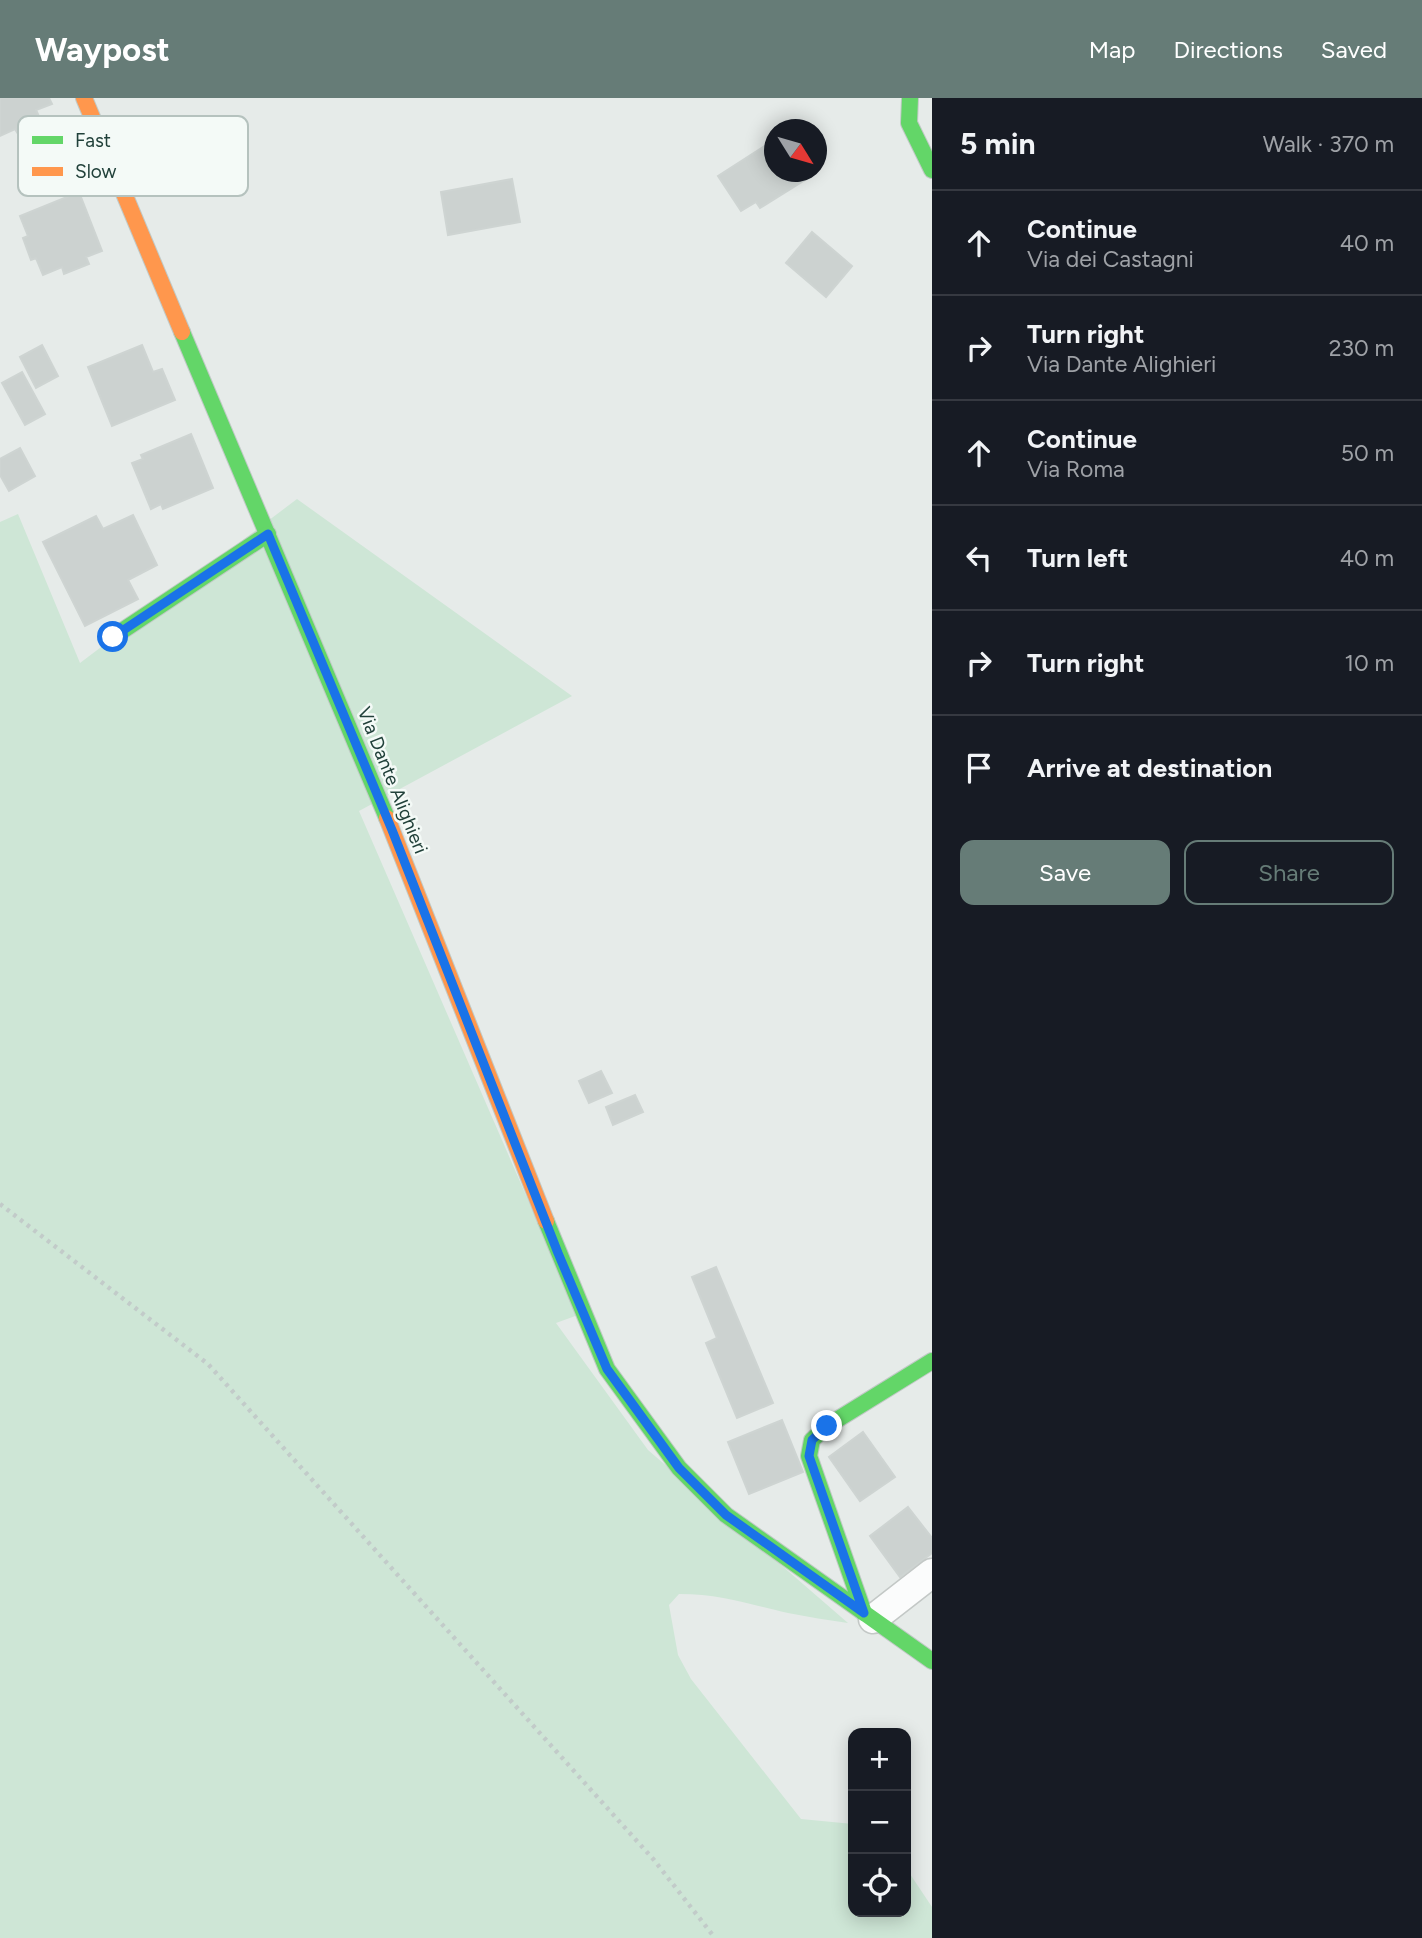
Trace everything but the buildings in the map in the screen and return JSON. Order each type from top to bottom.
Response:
[{"type":"street","name":"Via Dante Alighieri","points":[[84,98],[92,116]]},
{"type":"street","points":[[910,98],[909,123],[932,170]]},
{"type":"street","name":"Via Dante Alighieri","points":[[125,196],[392,830],[558,1253],[607,1369],[679,1468],[726,1515],[932,1661]]},
{"type":"street","points":[[113,637],[268,534]]},
{"type":"street","points":[[932,1361],[827,1426],[812,1440],[809,1456],[869,1616],[932,1573]]},
{"type":"path","points":[[0,1204],[208,1364],[654,1860],[715,1938]]},
{"type":"green space","points":[[297,499],[572,696],[359,811],[578,1315],[556,1323],[648,1450],[848,1623],[721,1598],[679,1594],[669,1605],[678,1655],[691,1679],[801,1819],[848,1824],[848,1917],[911,1917],[911,1876],[932,1907],[932,1938],[0,1938],[0,522],[18,514],[80,663]]},
{"type":"traffic: fast","points":[[910,98],[909,123],[932,170]]},
{"type":"traffic: fast","points":[[182,332],[387,818]]},
{"type":"traffic: fast","points":[[113,637],[268,534]]},
{"type":"traffic: fast","points":[[546,1221],[607,1369],[679,1468],[726,1515],[932,1661]]},
{"type":"traffic: fast","points":[[864,1613],[809,1456],[812,1440],[827,1426],[932,1361]]},
{"type":"traffic: slow","points":[[84,98],[92,116]]},
{"type":"traffic: slow","points":[[125,196],[182,332]]},
{"type":"traffic: slow","points":[[387,818],[546,1221]]},
{"type":"route","points":[[113,637],[268,534],[392,830],[558,1253],[607,1369],[679,1468],[726,1515],[864,1613],[809,1456],[812,1440],[827,1426]]}]
